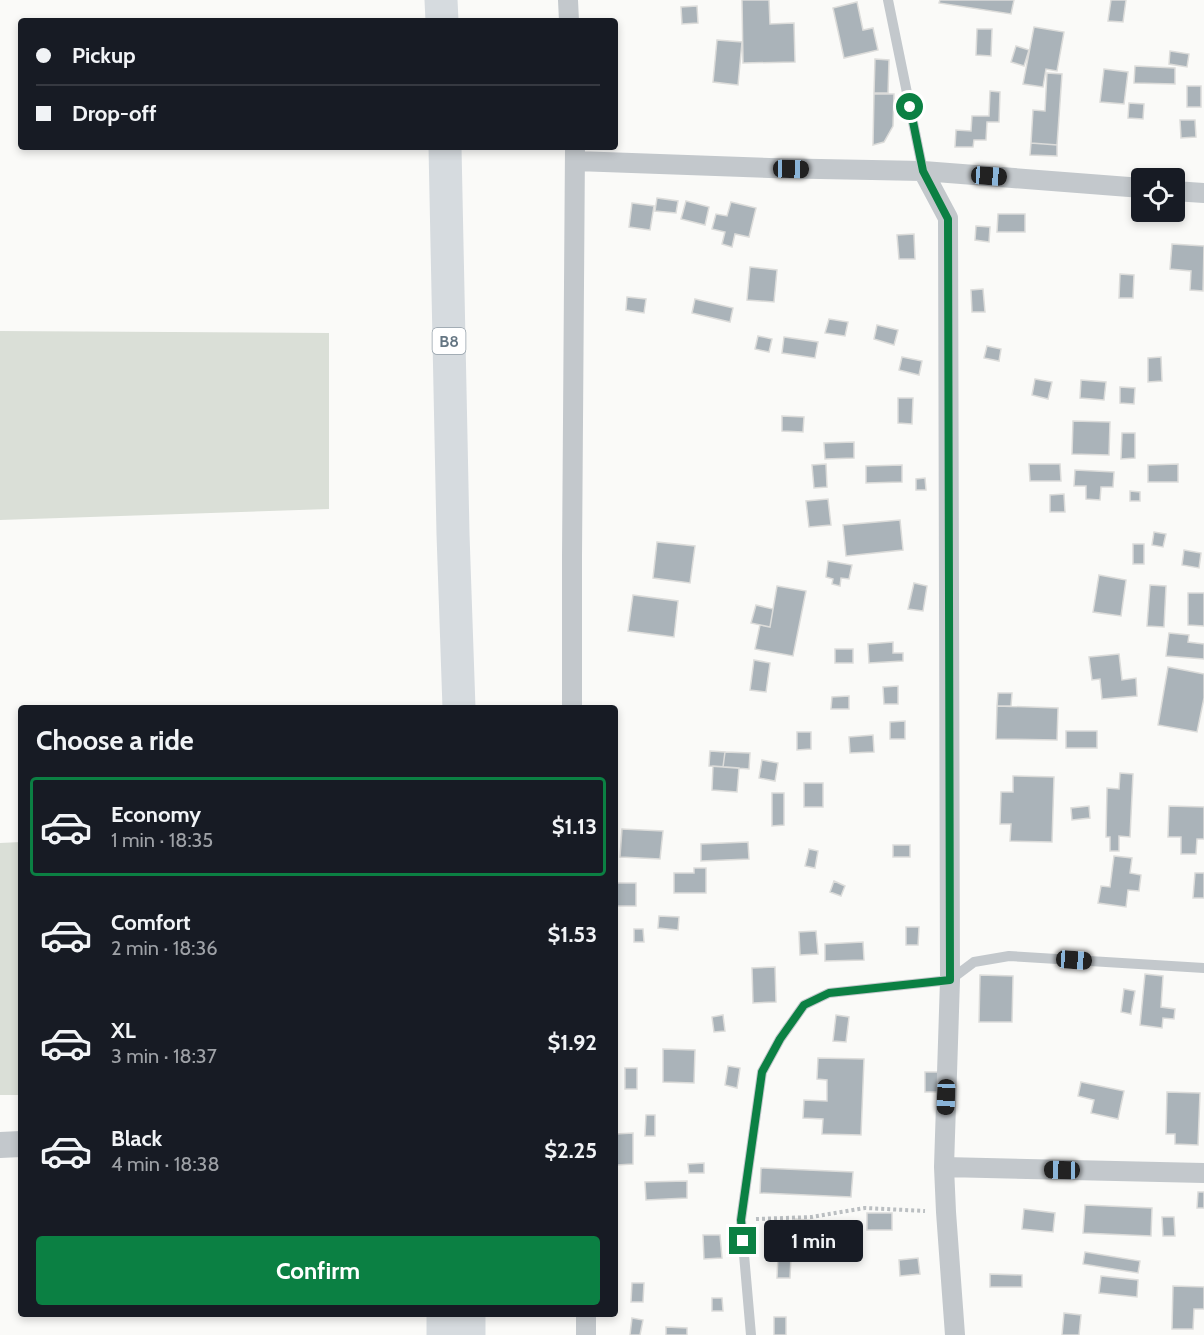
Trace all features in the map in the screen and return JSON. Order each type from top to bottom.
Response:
[{"type":"highway","points":[[441,0],[442,18]]},
{"type":"highway","name":"B8","points":[[445,150],[459,705]]},
{"type":"highway","name":"B8","points":[[444,705],[453,534]]},
{"type":"highway","points":[[442,1317],[443,1335]]},
{"type":"highway","points":[[469,1317],[469,1335]]},
{"type":"street","points":[[568,0],[569,18]]},
{"type":"street","points":[[572,705],[576,154],[769,168],[923,171],[1131,187]]},
{"type":"street","points":[[923,171],[948,219],[950,980],[944,1167],[955,1335]]},
{"type":"street","points":[[1185,192],[1204,193]]},
{"type":"street","points":[[0,1145],[18,1144]]},
{"type":"street","points":[[944,1167],[1204,1173]]},
{"type":"street","points":[[586,1317],[586,1335]]},
{"type":"lane","points":[[888,0],[923,171]]},
{"type":"lane","points":[[751,1335],[741,1220],[762,1072],[780,1039],[804,1005],[829,993],[950,980],[974,962],[1009,956],[1204,968]]},
{"type":"path","points":[[741,1220],[812,1217],[865,1209],[946,1212]]},
{"type":"shaded area","points":[[0,331],[329,333],[329,509],[0,520]]},
{"type":"shaded area","points":[[18,842],[18,1095],[0,1095],[0,843]]},
{"type":"building","points":[[742,0],[769,0],[770,24],[794,23],[795,62],[743,63]]},
{"type":"building","points":[[940,0],[1014,0],[1011,14],[939,3]]},
{"type":"building","points":[[1111,0],[1126,0],[1123,22],[1108,21]]},
{"type":"building","points":[[857,2],[863,30],[873,28],[878,50],[844,58],[833,8]]},
{"type":"building","points":[[697,6],[698,23],[682,24],[681,7]]},
{"type":"building","points":[[1034,27],[1064,32],[1057,71],[1046,69],[1043,87],[1023,84]]},
{"type":"building","points":[[977,29],[992,29],[991,56],[976,55]]},
{"type":"building","points":[[717,40],[742,42],[738,85],[713,82]]},
{"type":"building","points":[[1016,46],[1029,50],[1024,66],[1011,62]]},
{"type":"building","points":[[1170,51],[1189,54],[1187,67],[1169,64]]},
{"type":"building","points":[[875,59],[889,60],[888,93],[874,93]]},
{"type":"building","points":[[1135,66],[1175,68],[1175,84],[1134,83]]},
{"type":"building","points":[[1104,69],[1128,72],[1124,104],[1100,102]]},
{"type":"building","points":[[1047,73],[1062,74],[1057,145],[1031,143],[1033,110],[1045,111]]},
{"type":"building","points":[[1187,86],[1201,86],[1201,107],[1187,107]]},
{"type":"building","points":[[990,91],[1000,92],[999,122],[987,122],[986,140],[974,140],[973,147],[955,147],[956,130],[971,131],[972,116],[989,116]]},
{"type":"building","points":[[874,94],[894,94],[893,126],[884,142],[873,145]]},
{"type":"building","points":[[1129,103],[1144,104],[1143,119],[1128,118]]},
{"type":"building","points":[[1180,120],[1195,120],[1196,137],[1181,138]]},
{"type":"building","points":[[1031,143],[1057,145],[1057,156],[1030,155]]},
{"type":"building","points":[[657,198],[678,201],[676,213],[655,211]]},
{"type":"building","points":[[686,201],[709,207],[705,225],[681,219]]},
{"type":"building","points":[[731,202],[756,208],[749,237],[735,234],[732,247],[722,244],[725,232],[712,229],[716,214],[727,216]]},
{"type":"building","points":[[632,203],[654,206],[650,230],[629,227]]},
{"type":"building","points":[[998,214],[1025,214],[1025,232],[997,232]]},
{"type":"building","points":[[976,226],[990,227],[989,242],[975,240]]},
{"type":"building","points":[[914,234],[915,259],[899,259],[897,235]]},
{"type":"building","points":[[1172,244],[1204,246],[1203,291],[1190,290],[1191,271],[1170,269]]},
{"type":"building","points":[[750,267],[777,270],[774,302],[747,300]]},
{"type":"building","points":[[1120,274],[1134,275],[1133,298],[1119,298]]},
{"type":"building","points":[[983,289],[985,312],[972,312],[971,290]]},
{"type":"building","points":[[627,297],[646,299],[644,313],[626,310]]},
{"type":"building","points":[[695,299],[733,308],[730,322],[692,313]]},
{"type":"building","points":[[829,319],[848,322],[845,336],[825,333]]},
{"type":"building","points":[[877,325],[898,330],[894,345],[874,339]]},
{"type":"building","points":[[758,336],[772,339],[769,352],[755,349]]},
{"type":"building","points":[[784,337],[818,342],[815,358],[782,353]]},
{"type":"building","points":[[987,346],[1001,349],[999,361],[984,358]]},
{"type":"building","points":[[902,357],[922,361],[919,375],[899,370]]},
{"type":"building","points":[[1161,357],[1162,381],[1148,382],[1148,358]]},
{"type":"building","points":[[1035,379],[1052,382],[1048,399],[1032,395]]},
{"type":"building","points":[[1081,380],[1106,382],[1104,400],[1080,398]]},
{"type":"building","points":[[1120,387],[1135,388],[1134,404],[1120,403]]},
{"type":"building","points":[[898,398],[913,398],[912,424],[898,423]]},
{"type":"building","points":[[782,416],[804,417],[803,432],[782,431]]},
{"type":"building","points":[[1073,421],[1110,422],[1109,455],[1072,454]]},
{"type":"building","points":[[1122,433],[1135,433],[1135,458],[1121,459]]},
{"type":"building","points":[[854,442],[854,458],[825,459],[824,443]]},
{"type":"building","points":[[826,464],[827,487],[814,488],[812,465]]},
{"type":"building","points":[[1029,464],[1060,464],[1061,481],[1030,481]]},
{"type":"building","points":[[1178,464],[1178,482],[1148,482],[1148,465]]},
{"type":"building","points":[[902,465],[902,482],[866,483],[866,466]]},
{"type":"building","points":[[1075,470],[1114,472],[1113,487],[1101,487],[1100,500],[1086,499],[1086,486],[1074,486]]},
{"type":"building","points":[[925,478],[926,490],[916,490],[916,479]]},
{"type":"building","points":[[1130,491],[1140,492],[1140,501],[1130,501]]},
{"type":"building","points":[[1064,494],[1065,512],[1050,512],[1050,495]]},
{"type":"building","points":[[828,499],[831,525],[809,527],[806,501]]},
{"type":"building","points":[[900,520],[903,550],[846,556],[843,525]]},
{"type":"building","points":[[1154,532],[1166,534],[1163,547],[1152,545]]},
{"type":"building","points":[[657,542],[695,546],[690,583],[653,578]]},
{"type":"building","points":[[1133,544],[1144,544],[1144,564],[1133,564]]},
{"type":"building","points":[[1184,550],[1201,553],[1199,568],[1182,565]]},
{"type":"building","points":[[828,561],[852,565],[849,579],[841,578],[840,586],[832,584],[833,579],[826,577]]},
{"type":"building","points":[[1099,575],[1126,580],[1121,616],[1093,612]]},
{"type":"building","points":[[914,583],[927,586],[923,611],[908,609]]},
{"type":"building","points":[[1150,585],[1166,586],[1164,627],[1147,626]]},
{"type":"building","points":[[777,586],[806,591],[793,656],[755,649],[760,625],[770,627]]},
{"type":"building","points":[[1188,593],[1204,593],[1204,626],[1188,625]]},
{"type":"building","points":[[633,595],[678,601],[674,637],[628,631]]},
{"type":"building","points":[[756,605],[773,609],[770,627],[751,623]]},
{"type":"building","points":[[1169,633],[1189,635],[1188,642],[1204,644],[1204,659],[1166,656]]},
{"type":"building","points":[[893,642],[893,653],[903,653],[903,661],[869,663],[868,644]]},
{"type":"building","points":[[835,649],[853,649],[853,663],[835,663]]},
{"type":"building","points":[[1119,654],[1122,680],[1136,678],[1137,696],[1102,699],[1100,679],[1092,680],[1089,657]]},
{"type":"building","points":[[754,660],[770,663],[766,692],[750,690]]},
{"type":"building","points":[[1168,667],[1204,674],[1204,698],[1197,732],[1158,725]]},
{"type":"building","points":[[898,686],[898,704],[884,704],[883,687]]},
{"type":"building","points":[[998,693],[1012,693],[1011,706],[997,706]]},
{"type":"building","points":[[849,696],[849,709],[831,709],[832,697]]},
{"type":"building","points":[[997,706],[1058,708],[1057,740],[996,739]]},
{"type":"building","points":[[905,721],[905,739],[890,739],[890,722]]},
{"type":"building","points":[[1066,731],[1097,731],[1097,748],[1066,748]]},
{"type":"building","points":[[797,732],[811,732],[811,749],[797,750]]},
{"type":"building","points":[[873,735],[874,752],[850,753],[849,737]]},
{"type":"building","points":[[710,751],[725,752],[723,767],[709,766]]},
{"type":"building","points":[[725,752],[750,753],[749,769],[723,767]]},
{"type":"building","points":[[762,760],[778,763],[775,781],[759,778]]},
{"type":"building","points":[[713,766],[739,768],[737,792],[712,790]]},
{"type":"building","points":[[1120,773],[1133,774],[1130,837],[1119,836],[1119,851],[1110,851],[1110,837],[1106,837],[1107,788],[1119,789]]},
{"type":"building","points":[[1013,776],[1054,777],[1052,842],[1010,841],[1011,824],[1000,824],[1001,792],[1013,792]]},
{"type":"building","points":[[804,783],[823,783],[823,807],[804,807]]},
{"type":"building","points":[[772,793],[784,793],[784,825],[772,826]]},
{"type":"building","points":[[1089,806],[1090,818],[1072,820],[1071,808]]},
{"type":"building","points":[[1169,806],[1204,807],[1204,839],[1197,839],[1196,854],[1181,854],[1181,837],[1168,837]]},
{"type":"building","points":[[622,829],[663,831],[660,859],[620,857]]},
{"type":"building","points":[[748,842],[749,859],[701,861],[701,844]]},
{"type":"building","points":[[893,845],[910,845],[910,857],[893,857]]},
{"type":"building","points":[[809,849],[818,851],[815,868],[805,866]]},
{"type":"building","points":[[1114,856],[1132,858],[1130,873],[1141,875],[1139,891],[1128,890],[1126,907],[1098,903],[1101,886],[1110,887]]},
{"type":"building","points":[[694,868],[706,868],[706,893],[674,893],[674,873],[694,873]]},
{"type":"building","points":[[1195,873],[1204,873],[1204,898],[1193,898]]},
{"type":"building","points":[[834,881],[845,886],[841,896],[830,892]]},
{"type":"building","points":[[618,883],[636,883],[636,906],[618,906]]},
{"type":"building","points":[[659,916],[679,917],[678,930],[658,928]]},
{"type":"building","points":[[906,927],[919,927],[918,945],[906,945]]},
{"type":"building","points":[[634,929],[643,929],[644,942],[634,942]]},
{"type":"building","points":[[816,931],[818,954],[800,955],[799,932]]},
{"type":"building","points":[[863,942],[864,960],[825,961],[825,944]]},
{"type":"building","points":[[775,967],[776,1002],[753,1003],[752,968]]},
{"type":"building","points":[[1145,974],[1163,976],[1161,1007],[1175,1009],[1174,1019],[1163,1018],[1162,1028],[1140,1025]]},
{"type":"building","points":[[980,975],[1013,976],[1012,1022],[979,1022]]},
{"type":"building","points":[[1124,989],[1135,991],[1131,1014],[1121,1012]]},
{"type":"building","points":[[723,1015],[725,1031],[714,1032],[712,1017]]},
{"type":"building","points":[[836,1015],[849,1017],[846,1042],[833,1041]]},
{"type":"building","points":[[663,1049],[695,1050],[694,1083],[663,1082]]},
{"type":"building","points":[[818,1058],[864,1059],[861,1135],[822,1134],[823,1119],[803,1118],[804,1100],[827,1101],[827,1080],[817,1079]]},
{"type":"building","points":[[728,1066],[740,1068],[737,1088],[725,1085]]},
{"type":"building","points":[[625,1068],[637,1068],[637,1089],[625,1089]]},
{"type":"building","points":[[925,1072],[939,1072],[939,1092],[925,1092]]},
{"type":"building","points":[[1081,1082],[1124,1091],[1118,1119],[1091,1113],[1094,1100],[1078,1096]]},
{"type":"building","points":[[1167,1092],[1200,1093],[1198,1145],[1175,1144],[1175,1134],[1166,1134]]},
{"type":"building","points":[[646,1115],[655,1115],[655,1136],[645,1136]]},
{"type":"building","points":[[633,1133],[633,1164],[618,1165],[618,1134]]},
{"type":"building","points":[[704,1163],[704,1173],[689,1173],[688,1164]]},
{"type":"building","points":[[761,1168],[853,1172],[851,1197],[760,1193]]},
{"type":"building","points":[[687,1181],[687,1198],[646,1200],[645,1182]]},
{"type":"building","points":[[1198,1192],[1204,1192],[1204,1208],[1197,1208]]},
{"type":"building","points":[[1085,1205],[1152,1208],[1151,1236],[1083,1233]]},
{"type":"building","points":[[1024,1209],[1055,1213],[1053,1232],[1022,1229]]},
{"type":"building","points":[[867,1213],[892,1213],[892,1230],[867,1230]]},
{"type":"building","points":[[1162,1217],[1174,1217],[1175,1236],[1163,1236]]},
{"type":"building","points":[[795,1219],[819,1221],[817,1242],[794,1240]]},
{"type":"building","points":[[842,1226],[860,1227],[860,1242],[841,1241]]},
{"type":"building","points":[[703,1235],[720,1235],[722,1258],[704,1259]]},
{"type":"building","points":[[1085,1252],[1140,1261],[1138,1273],[1083,1264]]},
{"type":"building","points":[[778,1255],[791,1256],[790,1278],[777,1278]]},
{"type":"building","points":[[918,1258],[920,1274],[900,1276],[899,1260]]},
{"type":"building","points":[[990,1274],[1022,1275],[1022,1287],[990,1287]]},
{"type":"building","points":[[1101,1276],[1138,1280],[1137,1297],[1099,1293]]},
{"type":"building","points":[[632,1283],[644,1283],[643,1302],[631,1302]]},
{"type":"building","points":[[1173,1286],[1204,1287],[1204,1309],[1194,1309],[1193,1329],[1172,1329]]},
{"type":"building","points":[[712,1298],[722,1298],[723,1311],[712,1311]]},
{"type":"building","points":[[1064,1313],[1081,1315],[1079,1335],[1062,1335]]},
{"type":"building","points":[[774,1317],[786,1317],[786,1335],[774,1335]]},
{"type":"building","points":[[632,1318],[643,1320],[640,1335],[630,1335]]},
{"type":"building","points":[[666,1327],[687,1328],[687,1335],[666,1335]]},
{"type":"route","points":[[743,1241],[741,1220],[762,1072],[780,1039],[804,1005],[829,993],[950,980],[948,219],[923,171],[910,107]]}]
